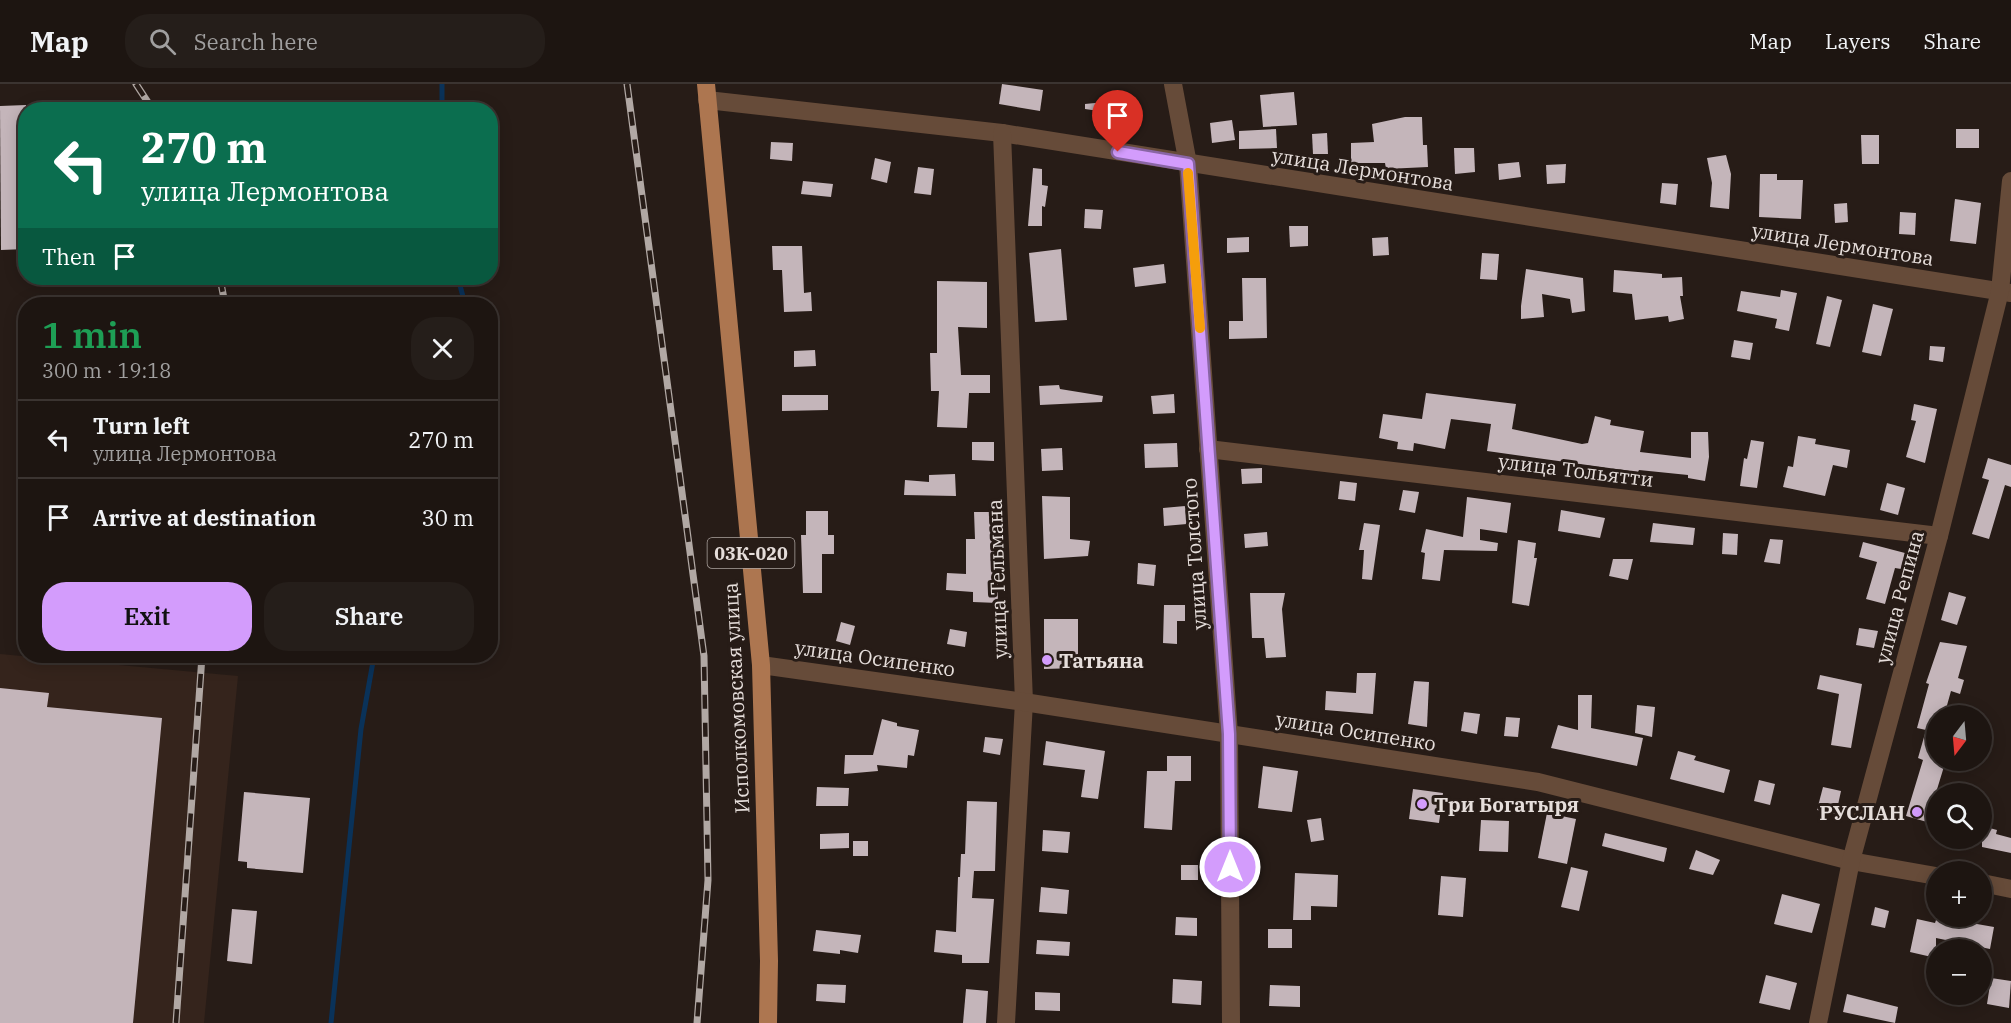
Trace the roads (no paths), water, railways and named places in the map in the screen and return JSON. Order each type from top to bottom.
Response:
[{"type":"main road","name":"Исполкомовская улица","points":[[707,92],[761,665],[769,961],[768,1023]]},
{"type":"street","name":"улица Толстого","points":[[1173,84],[1188,164],[1229,734],[1231,1023]]},
{"type":"street","name":"улица Лермонтова","points":[[707,92],[1002,133],[2006,292]]},
{"type":"street","name":"улица Тельмана","points":[[1002,133],[1024,702],[1006,1023]]},
{"type":"street","name":"улица Репина","points":[[1818,1023],[1851,861],[2006,292],[2011,182]]},
{"type":"street","name":"улица Тольятти","points":[[1209,449],[1939,536]]},
{"type":"street","name":"улица Осипенко","points":[[761,665],[1024,702],[1538,782],[1851,861],[1926,874]]},
{"type":"street","points":[[1992,886],[2011,889]]},
{"type":"waterway","points":[[442,84],[442,102]]},
{"type":"waterway","points":[[460,285],[463,297]]},
{"type":"waterway","points":[[331,1023],[361,729],[373,663]]},
{"type":"railway","points":[[136,84],[148,102]]},
{"type":"railway","points":[[627,84],[704,656],[708,880],[697,1023]]},
{"type":"railway","points":[[221,285],[224,297]]},
{"type":"railway","points":[[176,1023],[202,663]]},
{"type":"place","name":"Татьяна","points":[[1047,660]]},
{"type":"place","name":"Три Богатыря","points":[[1422,804]]},
{"type":"place","name":"РУСЛАН","points":[[1917,812]]}]
